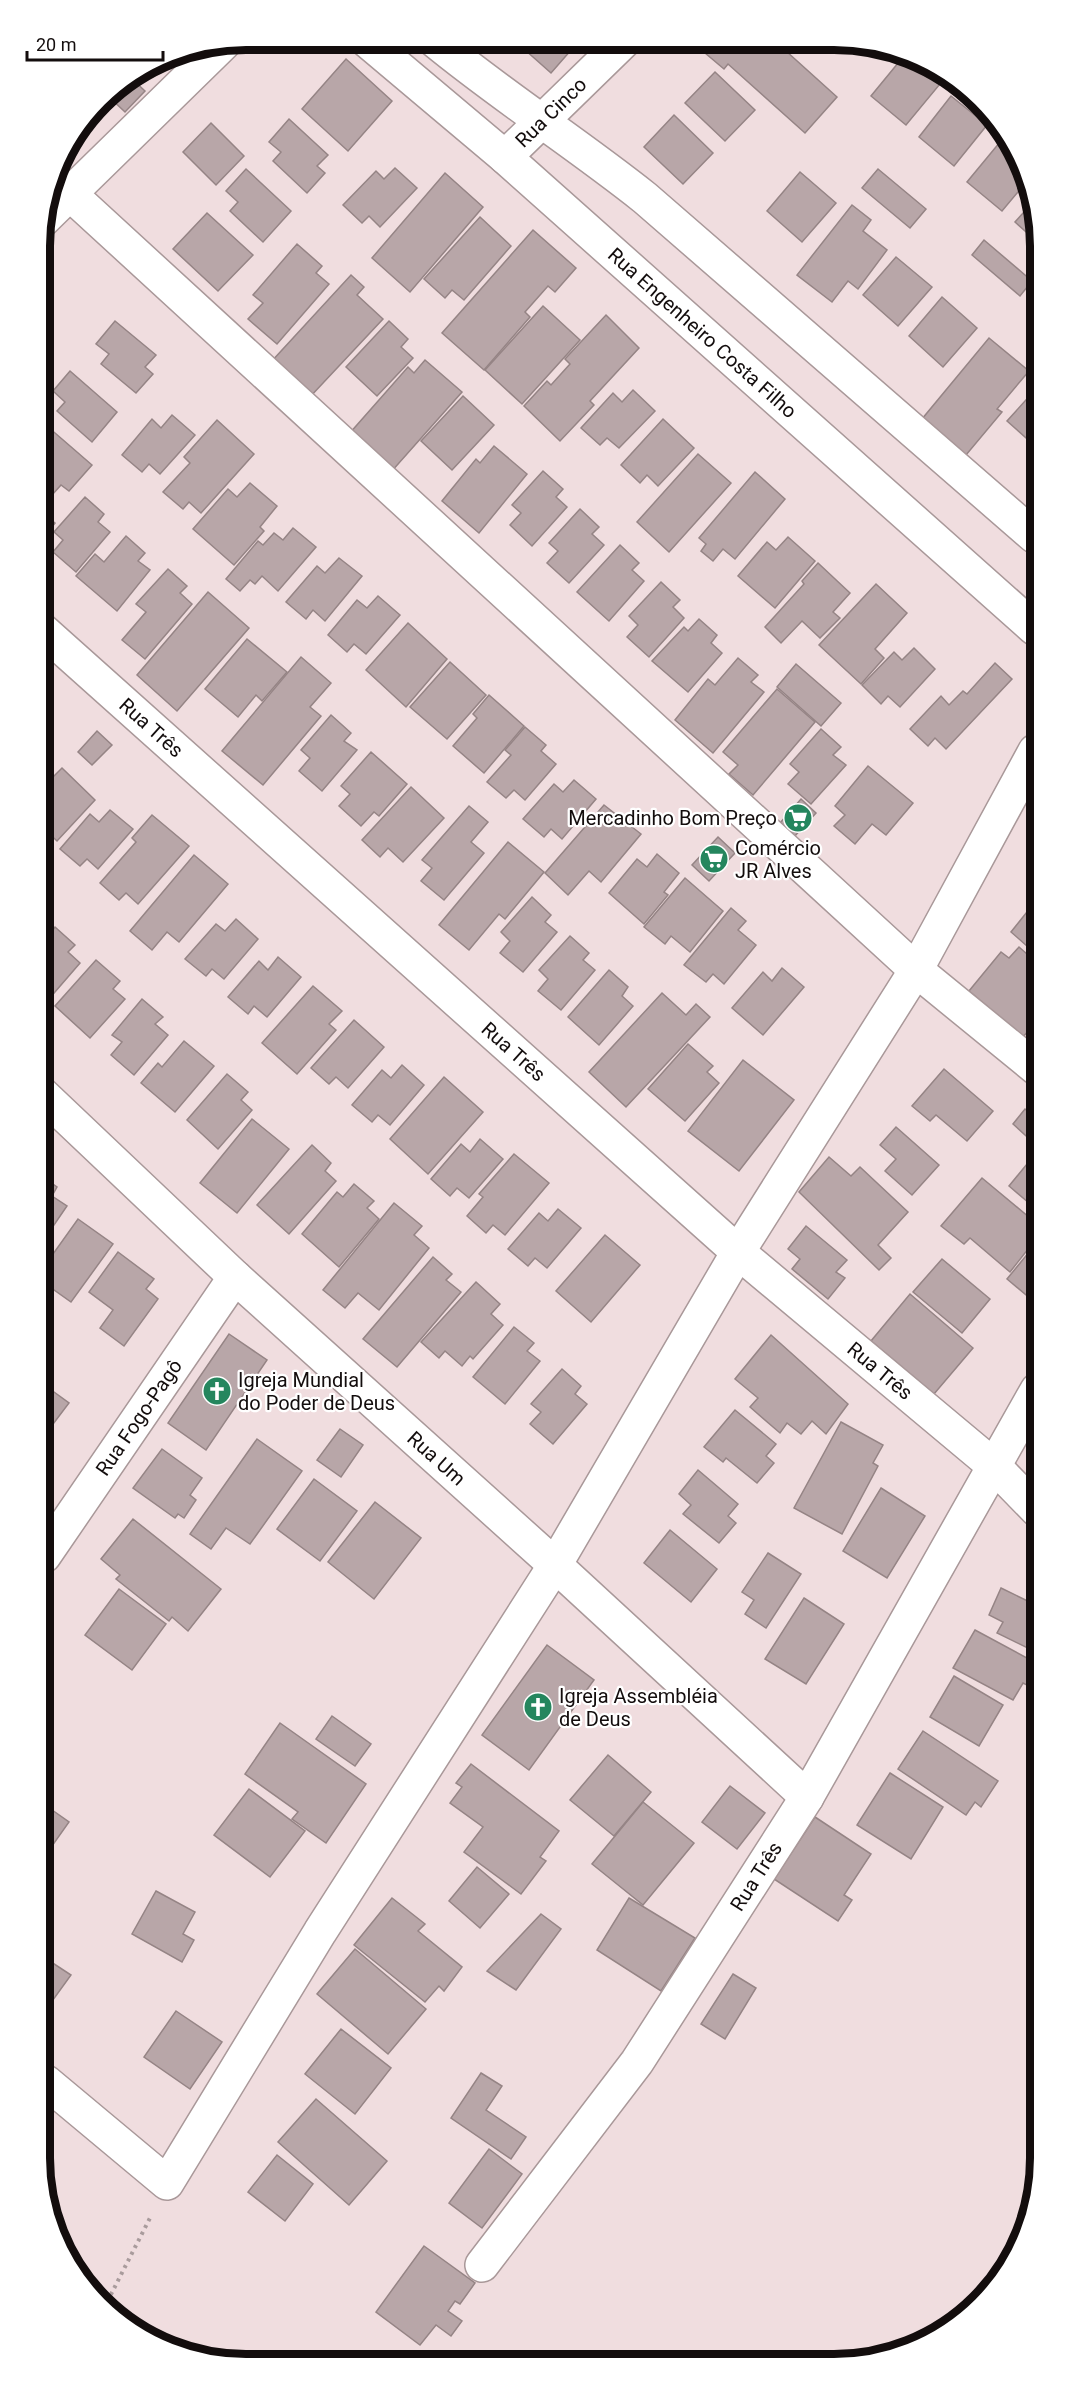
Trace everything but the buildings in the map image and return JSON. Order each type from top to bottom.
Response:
[{"type":"street","name":"Rua Engenheiro Costa Filho","points":[[378,50],[505,157],[1030,624]]},
{"type":"street","points":[[446,50],[491,87],[588,152],[645,198],[1030,532]]},
{"type":"street","name":"Rua Cinco","points":[[505,157],[615,50]]},
{"type":"street","points":[[53,210],[215,52]]},
{"type":"street","points":[[69,193],[916,970],[1030,1063]]},
{"type":"street","name":"Rua Três","points":[[50,637],[738,1252],[994,1466],[1029,1502]]},
{"type":"street","points":[[50,2085],[167,2183],[320,1932],[555,1565],[738,1252],[916,970],[1030,761]]},
{"type":"street","name":"Rua Um","points":[[50,1102],[235,1277],[555,1565],[807,1797]]},
{"type":"street","name":"Rua Fogo-Pagô","points":[[50,1547],[235,1277]]},
{"type":"street","name":"Rua Três","points":[[482,2265],[637,2062],[807,1797],[1029,1403]]},
{"type":"path","points":[[109,2299],[167,2183]]},
{"type":"place","name":"Mercadinho Bom Preço","points":[[798,818]]},
{"type":"place","name":"Comércio JR Alves","points":[[714,859]]},
{"type":"place","name":"Igreja Mundial do Poder de Deus","points":[[217,1391]]},
{"type":"place","name":"Igreja Assembléia de Deus","points":[[538,1707]]}]
